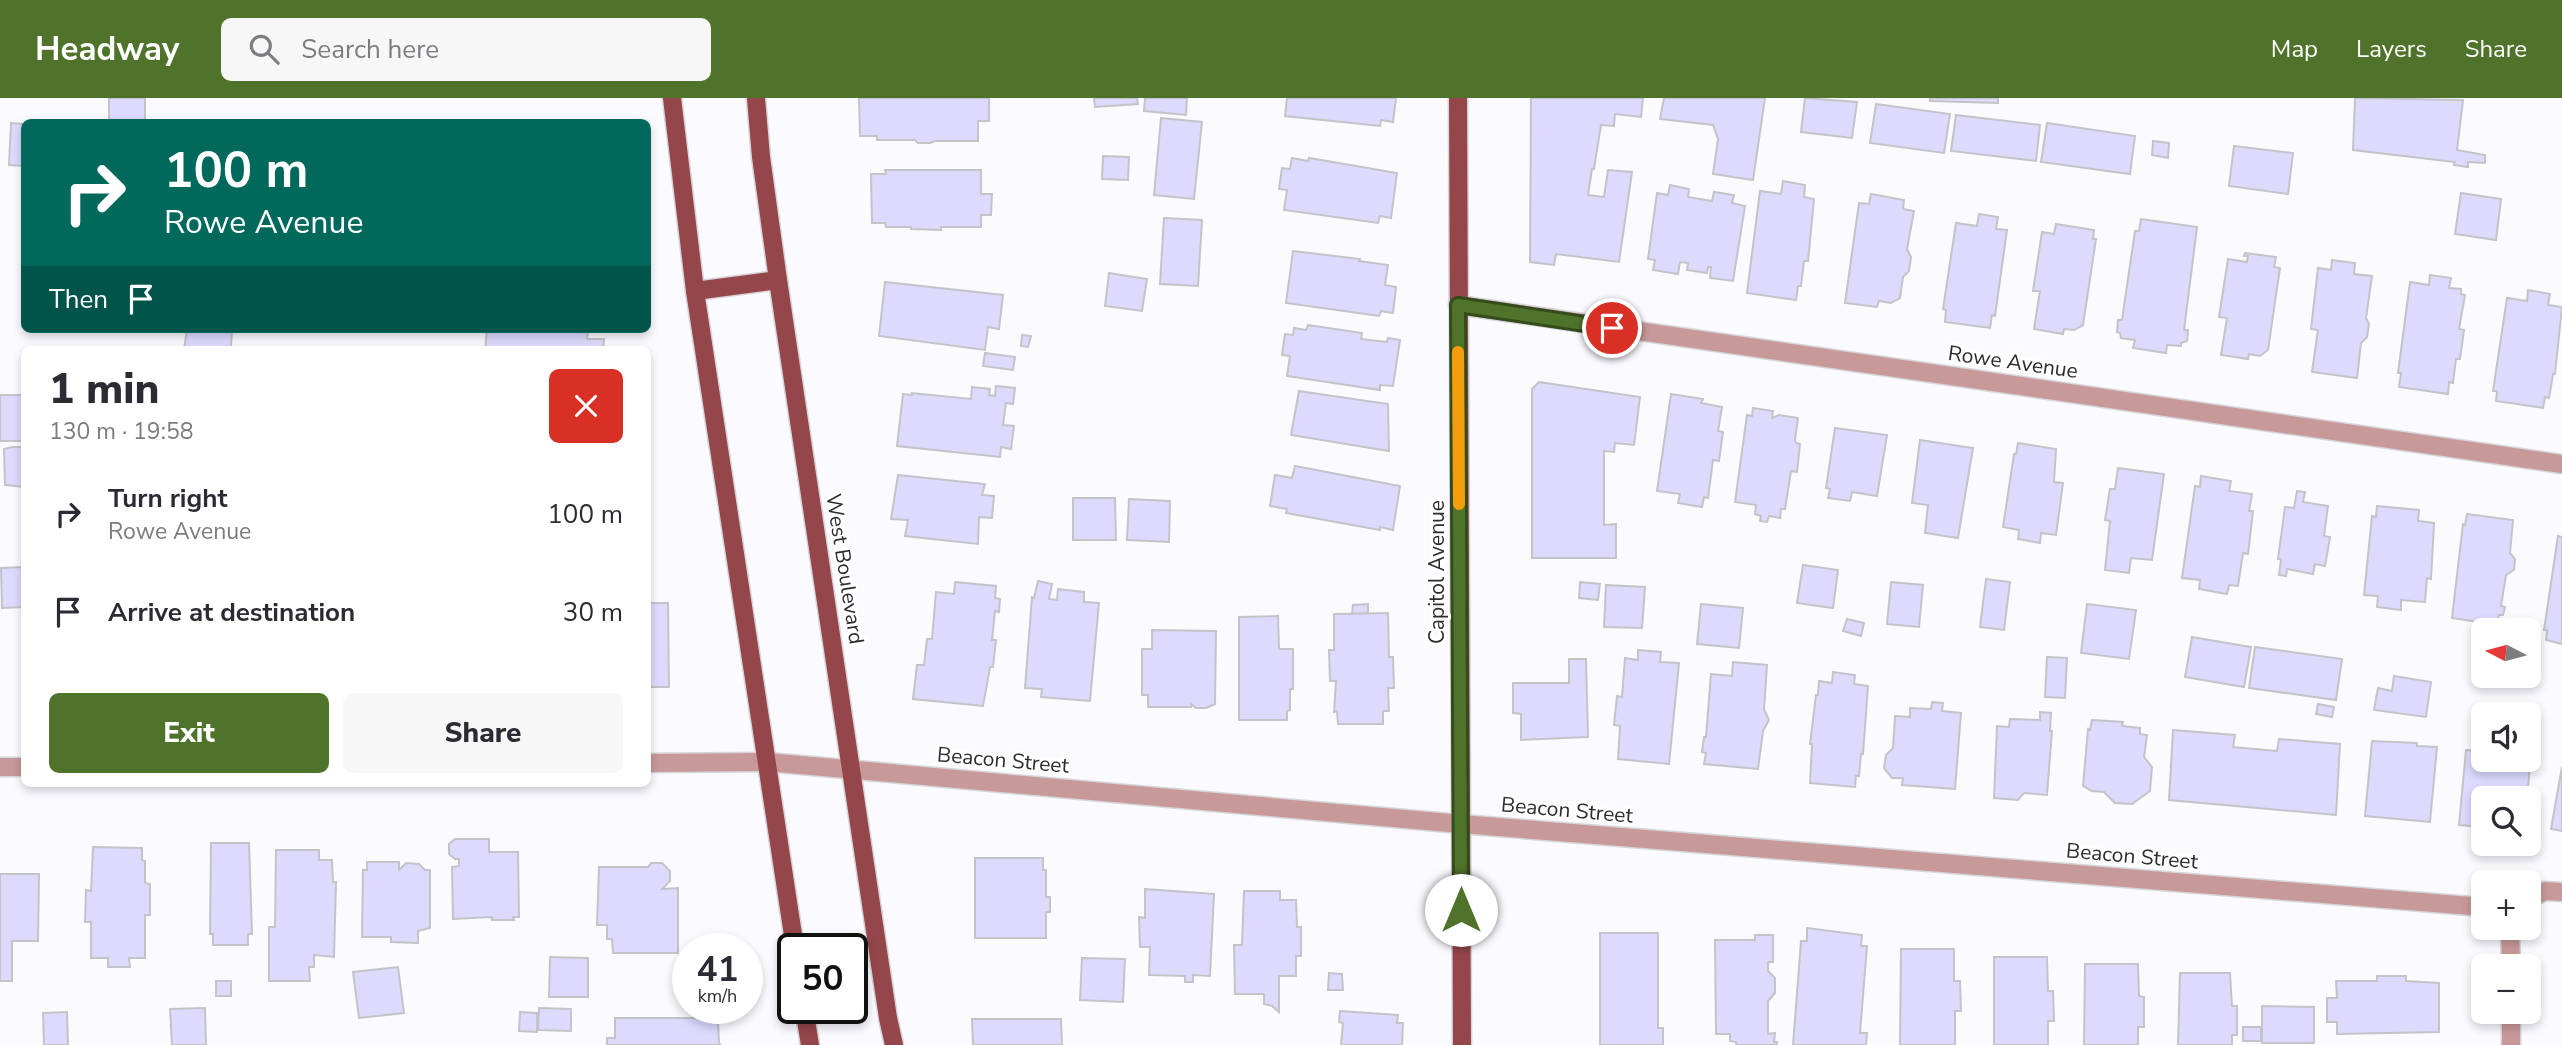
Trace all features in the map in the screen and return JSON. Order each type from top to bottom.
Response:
[{"type":"main road","points":[[672,98],[695,290],[793,933]]},
{"type":"main road","name":"West Boulevard","points":[[756,98],[761,158],[778,280],[894,1045]]},
{"type":"main road","name":"Capitol Avenue","points":[[1458,98],[1462,1045]]},
{"type":"main road","points":[[695,290],[778,280]]},
{"type":"main road","points":[[807,1024],[810,1045]]},
{"type":"street","name":"Rowe Avenue","points":[[1458,305],[2562,464]]},
{"type":"street","name":"Beacon Street","points":[[651,763],[766,762],[1461,824],[2471,906]]},
{"type":"street","points":[[0,767],[21,767]]},
{"type":"street","points":[[2541,893],[2562,892]]},
{"type":"street","points":[[2511,1024],[2511,1045]]},
{"type":"building","points":[[109,98],[145,98],[145,119],[109,119]]},
{"type":"building","points":[[859,98],[989,98],[989,121],[978,121],[978,141],[918,143],[915,140],[877,140],[877,136],[860,136]]},
{"type":"building","points":[[1094,98],[1137,98],[1138,104],[1095,107]]},
{"type":"building","points":[[1145,98],[1187,98],[1186,115],[1144,111]]},
{"type":"building","points":[[1287,98],[1396,98],[1393,122],[1381,120],[1380,126],[1285,116]]},
{"type":"building","points":[[1531,98],[1643,98],[1641,117],[1615,114],[1614,126],[1601,125],[1588,195],[1604,197],[1608,170],[1632,172],[1619,262],[1556,254],[1554,265],[1530,262]]},
{"type":"building","points":[[1664,98],[1765,98],[1753,180],[1713,174],[1718,139],[1713,125],[1660,119]]},
{"type":"building","points":[[1805,98],[1857,102],[1852,138],[1801,132]]},
{"type":"building","points":[[1930,98],[1998,98],[1998,103],[1930,101]]},
{"type":"building","points":[[2355,98],[2463,100],[2457,150],[2485,155],[2485,163],[2468,162],[2468,167],[2454,165],[2455,162],[2353,150]]},
{"type":"building","points":[[1876,104],[1950,114],[1944,153],[1870,143]]},
{"type":"building","points":[[1956,115],[2040,125],[2036,161],[1951,151]]},
{"type":"building","points":[[1161,118],[1202,122],[1194,199],[1154,195]]},
{"type":"building","points":[[11,123],[21,124],[21,166],[9,165]]},
{"type":"building","points":[[2047,123],[2135,136],[2130,174],[2041,162]]},
{"type":"building","points":[[2153,141],[2169,143],[2168,158],[2152,155]]},
{"type":"building","points":[[2234,146],[2293,153],[2288,194],[2229,186]]},
{"type":"building","points":[[1103,156],[1129,157],[1128,180],[1102,179]]},
{"type":"building","points":[[1292,158],[1308,161],[1309,158],[1397,173],[1391,218],[1380,216],[1378,223],[1284,210],[1287,190],[1279,189],[1282,168],[1290,169]]},
{"type":"building","points":[[885,170],[981,170],[981,194],[992,194],[991,215],[981,215],[981,227],[941,227],[941,230],[886,227],[885,223],[872,223],[871,174],[886,174]]},
{"type":"building","points":[[1783,181],[1805,185],[1804,197],[1814,199],[1808,261],[1804,261],[1796,300],[1747,293],[1760,191],[1781,194]]},
{"type":"building","points":[[1670,185],[1689,189],[1688,197],[1712,201],[1714,192],[1734,195],[1732,203],[1745,206],[1733,281],[1710,278],[1711,267],[1708,267],[1707,273],[1687,270],[1688,263],[1680,262],[1678,274],[1653,270],[1655,260],[1648,259],[1657,193],[1668,195]]},
{"type":"building","points":[[2461,193],[2501,199],[2496,240],[2455,234]]},
{"type":"building","points":[[1871,194],[1904,200],[1903,209],[1914,211],[1907,249],[1911,257],[1909,271],[1903,277],[1900,298],[1891,303],[1879,301],[1877,307],[1845,303],[1859,203],[1869,204]]},
{"type":"building","points":[[1979,214],[1998,217],[1996,229],[2007,230],[1995,316],[1992,315],[1990,328],[1945,322],[1946,310],[1943,309],[1956,223],[1977,226]]},
{"type":"building","points":[[1164,218],[1202,220],[1198,286],[1160,284]]},
{"type":"building","points":[[2141,219],[2197,227],[2184,330],[2188,330],[2187,341],[2181,343],[2181,346],[2167,345],[2166,353],[2133,348],[2135,340],[2121,338],[2117,332],[2118,320],[2122,320],[2135,231],[2139,231]]},
{"type":"building","points":[[2056,224],[2094,230],[2093,239],[2096,239],[2083,325],[2074,330],[2064,329],[2063,334],[2034,329],[2040,291],[2033,291],[2042,232],[2054,234]]},
{"type":"building","points":[[1293,251],[1388,265],[1385,285],[1396,287],[1393,313],[1381,311],[1379,316],[1286,303]]},
{"type":"building","points":[[2245,253],[2276,257],[2274,267],[2280,268],[2268,350],[2260,356],[2249,354],[2248,359],[2221,355],[2227,318],[2219,317],[2228,259],[2247,262],[2248,256],[2244,256]]},
{"type":"building","points":[[2332,260],[2355,263],[2354,274],[2372,276],[2366,318],[2369,324],[2367,337],[2361,343],[2357,378],[2312,372],[2318,330],[2311,329],[2318,268],[2331,270]]},
{"type":"building","points":[[1109,273],[1147,279],[1142,311],[1105,306]]},
{"type":"building","points":[[2430,275],[2451,278],[2449,288],[2461,289],[2461,294],[2465,295],[2459,329],[2464,330],[2460,359],[2456,359],[2453,383],[2449,382],[2448,394],[2399,387],[2401,373],[2398,373],[2410,282],[2429,285]]},
{"type":"building","points":[[885,282],[1003,295],[999,329],[988,327],[985,350],[879,336]]},
{"type":"building","points":[[2528,290],[2550,294],[2548,305],[2562,307],[2555,374],[2549,398],[2545,397],[2543,408],[2496,401],[2497,391],[2493,391],[2507,298],[2527,301]]},
{"type":"building","points":[[1308,325],[1362,333],[1361,339],[1387,342],[1388,338],[1400,340],[1393,386],[1380,385],[1380,390],[1287,376],[1290,356],[1282,355],[1285,334],[1293,335],[1294,328],[1306,330]]},
{"type":"building","points":[[186,333],[232,333],[231,346],[185,346]]},
{"type":"building","points":[[487,333],[588,333],[587,339],[604,339],[603,346],[485,346]]},
{"type":"building","points":[[1022,335],[1031,336],[1028,347],[1021,346]]},
{"type":"building","points":[[985,353],[1015,357],[1013,370],[983,366]]},
{"type":"building","points":[[1539,382],[1640,397],[1634,445],[1615,443],[1614,452],[1604,451],[1604,525],[1616,524],[1616,558],[1532,558],[1532,389]]},
{"type":"building","points":[[996,386],[1015,388],[1013,404],[1006,403],[1003,425],[1014,426],[1011,449],[1001,447],[1000,457],[897,446],[903,394],[971,399],[972,387],[990,389],[989,395],[995,396]]},
{"type":"building","points":[[1299,391],[1388,404],[1389,451],[1291,435]]},
{"type":"building","points":[[1671,394],[1703,399],[1701,403],[1722,407],[1718,431],[1723,432],[1719,461],[1713,460],[1708,498],[1704,497],[1702,507],[1678,503],[1680,494],[1657,491]]},
{"type":"building","points":[[0,395],[21,395],[21,441],[0,441]]},
{"type":"building","points":[[1753,408],[1773,411],[1772,418],[1779,415],[1798,418],[1795,440],[1800,444],[1797,472],[1791,471],[1785,509],[1781,509],[1780,518],[1769,516],[1767,522],[1760,521],[1761,516],[1755,514],[1756,505],[1735,502],[1747,415],[1752,416]]},
{"type":"building","points":[[1835,428],[1887,435],[1877,496],[1852,492],[1850,501],[1828,498],[1830,489],[1826,488]]},
{"type":"building","points":[[1920,440],[1973,448],[1958,538],[1925,533],[1928,505],[1912,503]]},
{"type":"building","points":[[2018,443],[2056,449],[2054,482],[2063,483],[2056,535],[2041,533],[2040,543],[2018,539],[2019,530],[2003,527]]},
{"type":"building","points":[[21,447],[21,487],[5,485],[4,449]]},
{"type":"building","points":[[1295,466],[1400,486],[1393,530],[1286,513],[1287,509],[1270,506],[1275,475],[1292,478]]},
{"type":"building","points":[[2118,468],[2164,474],[2152,560],[2131,558],[2129,573],[2105,570],[2110,521],[2105,520],[2110,489],[2115,489]]},
{"type":"building","points":[[898,475],[985,484],[982,495],[994,496],[992,518],[979,517],[978,544],[905,536],[908,520],[891,519]]},
{"type":"building","points":[[2201,476],[2231,481],[2229,491],[2252,494],[2249,511],[2253,511],[2248,554],[2243,553],[2238,586],[2229,585],[2227,594],[2199,589],[2200,580],[2182,578],[2195,486],[2200,487]]},
{"type":"building","points":[[2297,491],[2305,492],[2303,502],[2328,506],[2324,536],[2330,537],[2325,566],[2315,564],[2313,574],[2287,569],[2286,576],[2279,575],[2281,559],[2278,559],[2285,507],[2294,508]]},
{"type":"building","points":[[1073,498],[1115,498],[1116,540],[1073,540]]},
{"type":"building","points":[[1129,499],[1170,501],[1169,542],[1127,540]]},
{"type":"building","points":[[2377,506],[2419,510],[2418,521],[2434,523],[2431,579],[2427,578],[2425,602],[2401,600],[2401,610],[2377,607],[2378,596],[2364,595],[2372,516],[2376,517]]},
{"type":"building","points":[[2467,514],[2513,520],[2510,553],[2515,559],[2514,570],[2506,575],[2501,606],[2505,607],[2503,615],[2499,615],[2498,618],[2471,618],[2471,621],[2452,618],[2463,524],[2465,525]]},
{"type":"building","points":[[2558,536],[2562,537],[2562,644],[2546,640],[2547,630],[2544,630]]},
{"type":"building","points":[[1803,565],[1838,570],[1833,608],[1797,603]]},
{"type":"building","points":[[21,567],[21,607],[2,608],[1,568]]},
{"type":"building","points":[[1986,579],[2010,582],[2004,630],[1980,627]]},
{"type":"building","points":[[1038,581],[1052,584],[1049,599],[1057,600],[1058,589],[1084,592],[1084,602],[1099,603],[1090,701],[1041,697],[1042,689],[1025,688],[1032,597],[1034,598]]},
{"type":"building","points":[[955,582],[996,586],[995,598],[1000,599],[999,612],[995,611],[992,640],[996,640],[993,667],[990,667],[983,706],[913,699],[917,665],[924,665],[927,639],[932,639],[936,592],[954,594]]},
{"type":"building","points":[[1580,582],[1600,584],[1598,600],[1579,598]]},
{"type":"building","points":[[1891,582],[1923,585],[1919,627],[1887,624]]},
{"type":"building","points":[[1606,585],[1645,587],[1642,628],[1604,627]]},
{"type":"building","points":[[651,603],[668,603],[669,687],[651,687]]},
{"type":"building","points":[[1368,604],[1368,614],[1352,614],[1353,605]]},
{"type":"building","points":[[1701,604],[1743,608],[1739,648],[1697,644]]},
{"type":"building","points":[[2087,604],[2136,610],[2129,659],[2081,653]]},
{"type":"building","points":[[1388,613],[1389,657],[1393,657],[1394,688],[1388,688],[1389,711],[1383,711],[1383,724],[1338,724],[1337,711],[1334,712],[1336,681],[1330,681],[1329,650],[1334,650],[1334,614]]},
{"type":"building","points":[[1278,616],[1279,649],[1293,649],[1293,689],[1290,689],[1287,720],[1239,720],[1239,617]]},
{"type":"building","points":[[1847,619],[1864,623],[1861,636],[1843,631]]},
{"type":"building","points":[[1152,630],[1216,631],[1215,704],[1206,708],[1196,708],[1191,704],[1191,707],[1148,707],[1148,695],[1142,695],[1142,649],[1152,649]]},
{"type":"building","points":[[2192,637],[2251,647],[2244,687],[2185,677]]},
{"type":"building","points":[[2255,647],[2342,659],[2336,700],[2249,688]]},
{"type":"building","points":[[1638,650],[1661,652],[1660,662],[1679,663],[1669,764],[1618,759],[1620,726],[1614,725],[1617,696],[1622,697],[1625,658],[1638,660]]},
{"type":"building","points":[[2047,657],[2067,658],[2065,698],[2045,697]]},
{"type":"building","points":[[1569,659],[1586,659],[1588,737],[1521,740],[1521,714],[1513,713],[1513,683],[1569,683]]},
{"type":"building","points":[[1733,662],[1767,665],[1764,709],[1769,720],[1763,731],[1758,769],[1704,764],[1706,753],[1702,752],[1706,737],[1711,674],[1732,676]]},
{"type":"building","points":[[1833,672],[1855,675],[1854,684],[1868,686],[1863,754],[1855,787],[1810,783],[1810,744],[1816,695],[1819,681],[1832,683]]},
{"type":"building","points":[[2394,676],[2431,682],[2426,717],[2374,710],[2378,688],[2392,691]]},
{"type":"building","points":[[1932,702],[1943,703],[1942,711],[1961,713],[1955,789],[1902,785],[1903,778],[1892,778],[1884,768],[1886,755],[1893,748],[1895,716],[1910,717],[1910,708],[1931,709]]},
{"type":"building","points":[[2318,704],[2334,707],[2332,717],[2316,714]]},
{"type":"building","points":[[2040,712],[2051,713],[2047,795],[2024,793],[2018,800],[1994,798],[1997,726],[2009,727],[2010,719],[2040,720]]},
{"type":"building","points":[[2092,720],[2123,722],[2122,726],[2140,728],[2140,734],[2147,735],[2144,757],[2152,767],[2150,791],[2132,804],[2115,803],[2104,792],[2092,791],[2083,786],[2088,729],[2090,730]]},
{"type":"building","points":[[2173,730],[2235,735],[2233,747],[2277,751],[2279,739],[2340,744],[2336,815],[2169,800]]},
{"type":"building","points":[[2372,741],[2417,743],[2417,746],[2437,747],[2430,822],[2365,816]]},
{"type":"building","points":[[2466,750],[2471,750],[2471,772],[2529,772],[2528,786],[2471,786],[2471,826],[2459,825]]},
{"type":"building","points":[[2562,767],[2562,831],[2551,829]]},
{"type":"building","points":[[455,839],[489,839],[489,852],[518,852],[519,917],[513,917],[514,920],[492,920],[492,917],[453,919],[452,867],[459,866],[459,859],[449,854],[449,844]]},
{"type":"building","points":[[211,843],[249,843],[252,934],[248,934],[248,945],[213,945],[213,934],[210,934]]},
{"type":"building","points":[[93,847],[142,848],[145,883],[150,884],[150,915],[145,915],[145,958],[129,958],[130,967],[108,967],[108,958],[91,958],[91,922],[85,922],[86,890],[91,891]]},
{"type":"building","points":[[276,850],[319,850],[319,860],[332,860],[333,882],[336,882],[334,957],[314,955],[314,967],[309,967],[310,981],[269,981],[269,927],[275,927]]},
{"type":"building","points":[[975,858],[1043,858],[1046,897],[1050,897],[1050,912],[1046,912],[1046,938],[975,938]]},
{"type":"building","points":[[367,862],[399,862],[399,870],[406,863],[419,864],[425,870],[430,870],[430,928],[418,931],[418,943],[391,942],[391,937],[362,937],[363,870],[367,870]]},
{"type":"building","points":[[651,863],[662,863],[670,871],[670,881],[662,889],[678,888],[678,933],[672,933],[672,953],[613,953],[612,939],[607,939],[607,925],[597,925],[599,867],[648,867]]},
{"type":"building","points":[[0,874],[39,874],[38,941],[12,941],[12,981],[0,981]]},
{"type":"building","points":[[1145,889],[1214,894],[1210,976],[1193,975],[1193,982],[1185,982],[1185,976],[1149,975],[1150,947],[1140,947],[1139,917],[1145,918]]},
{"type":"building","points":[[1244,891],[1280,891],[1280,900],[1296,900],[1297,927],[1301,927],[1301,956],[1296,956],[1296,976],[1279,976],[1279,1012],[1264,1004],[1264,994],[1235,994],[1234,945],[1242,945]]},
{"type":"building","points":[[1807,928],[1862,935],[1861,946],[1867,946],[1860,1033],[1867,1033],[1866,1045],[1793,1045],[1801,941],[1807,941]]},
{"type":"building","points":[[1600,933],[1658,933],[1658,1028],[1663,1028],[1663,1045],[1600,1045]]},
{"type":"building","points":[[1755,935],[1773,935],[1773,962],[1768,962],[1768,971],[1775,978],[1775,993],[1768,1001],[1768,1034],[1775,1033],[1774,1042],[1777,1042],[1777,1045],[1736,1045],[1736,1042],[1730,1041],[1730,1034],[1716,1034],[1715,940],[1755,940]]},
{"type":"building","points":[[1901,949],[1954,949],[1954,981],[1960,981],[1961,1011],[1955,1011],[1955,1045],[1900,1045]]},
{"type":"building","points":[[550,957],[588,958],[588,997],[549,997]]},
{"type":"building","points":[[1994,957],[2047,957],[2048,991],[2053,991],[2054,1021],[2048,1021],[2048,1045],[1994,1045]]},
{"type":"building","points":[[1082,958],[1125,959],[1123,1002],[1080,1000]]},
{"type":"building","points":[[2085,964],[2138,964],[2139,996],[2144,997],[2144,1027],[2138,1027],[2138,1045],[2084,1045]]},
{"type":"building","points":[[398,967],[404,1013],[359,1018],[353,972]]},
{"type":"building","points":[[1329,973],[1342,974],[1343,990],[1328,990]]},
{"type":"building","points":[[2180,973],[2230,973],[2232,1006],[2237,1006],[2237,1035],[2232,1035],[2232,1045],[2178,1045]]},
{"type":"building","points":[[2377,976],[2406,976],[2406,981],[2439,983],[2439,1032],[2337,1034],[2337,1022],[2327,1022],[2327,998],[2337,998],[2336,981],[2377,981]]},
{"type":"building","points":[[216,981],[231,981],[231,996],[216,996]]},
{"type":"building","points":[[2262,1006],[2314,1007],[2314,1043],[2262,1043]]},
{"type":"building","points":[[205,1008],[206,1045],[172,1045],[170,1009]]},
{"type":"building","points":[[539,1008],[571,1009],[571,1031],[538,1030]]},
{"type":"building","points":[[1340,1011],[1398,1015],[1397,1023],[1403,1023],[1402,1045],[1341,1045],[1343,1023],[1339,1022]]},
{"type":"building","points":[[67,1012],[68,1045],[44,1045],[43,1013]]},
{"type":"building","points":[[520,1012],[537,1013],[537,1032],[519,1031]]},
{"type":"building","points":[[615,1018],[672,1018],[672,1024],[718,1024],[721,1045],[607,1045],[607,1038],[615,1038]]},
{"type":"building","points":[[972,1019],[1061,1019],[1062,1045],[973,1045]]},
{"type":"building","points":[[2243,1027],[2261,1027],[2261,1041],[2243,1041]]},
{"type":"slow traffic","points":[[1458,352],[1459,504]]},
{"type":"route","points":[[1461,910],[1458,305],[1612,328]]}]
